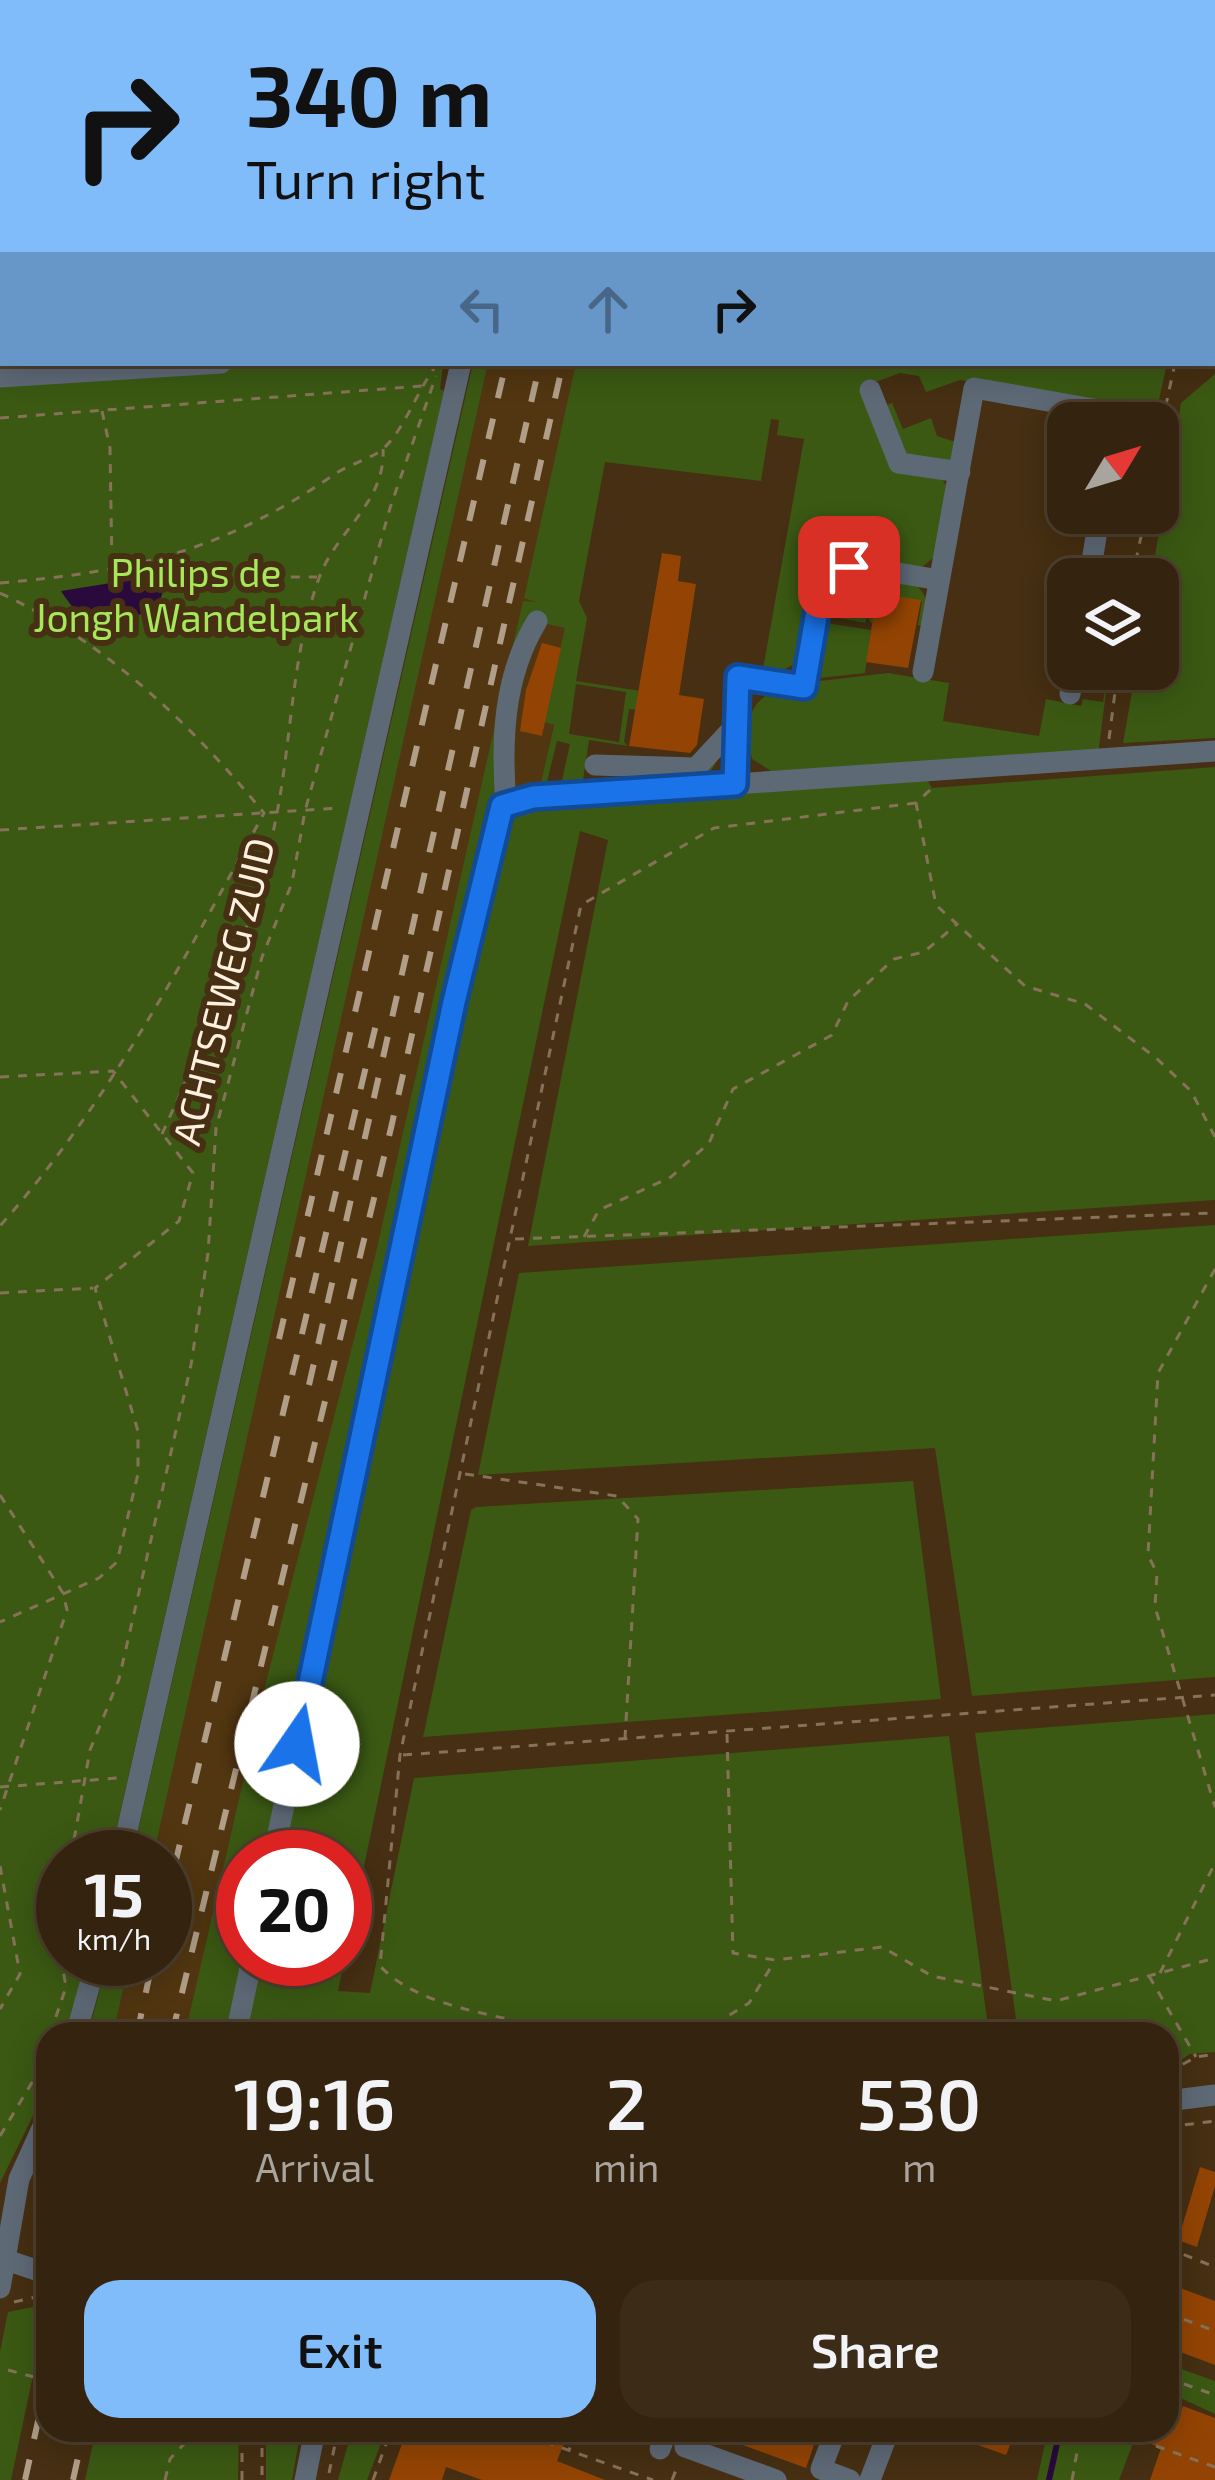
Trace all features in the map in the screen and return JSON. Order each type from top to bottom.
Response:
[{"type":"street","points":[[0,377],[56,368],[122,366]]},
{"type":"street","points":[[128,1830],[460,366]]},
{"type":"street","points":[[923,672],[974,388],[1054,402]]},
{"type":"street","points":[[869,390],[899,463],[960,472]]},
{"type":"street","points":[[735,784],[738,677],[804,687],[819,595],[830,575],[858,566],[939,580]]},
{"type":"street","points":[[279,1830],[454,1002],[506,805],[503,725],[521,647],[537,621]]},
{"type":"street","points":[[1070,694],[1071,690]]},
{"type":"street","points":[[596,765],[696,768],[736,725]]},
{"type":"street","points":[[506,805],[554,789],[949,773],[1215,751]]},
{"type":"street","points":[[79,2022],[89,1986]]},
{"type":"street","points":[[238,2022],[246,1986]]},
{"type":"street","points":[[1179,2100],[1215,2095]]},
{"type":"street","points":[[36,2142],[20,2179],[2,2276],[36,2276]]},
{"type":"street","points":[[0,2197],[20,2179]]},
{"type":"street","points":[[304,2480],[312,2442]]},
{"type":"street","points":[[831,2442],[819,2475],[850,2480]]},
{"type":"street","points":[[871,2480],[885,2442]]},
{"type":"street","points":[[685,2447],[726,2472],[776,2480]]},
{"type":"path","points":[[0,583],[112,570],[172,556],[278,512],[352,462],[383,449],[437,366]]},
{"type":"path","name":"ACHTSEWEG ZUID","points":[[75,1830],[84,1779],[118,1679],[191,1365],[208,1253],[216,1128],[262,957],[292,884],[305,811],[390,508],[438,366]]},
{"type":"path","points":[[1167,402],[1174,366]]},
{"type":"path","points":[[0,418],[422,386]]},
{"type":"path","points":[[102,410],[110,448],[112,570]]},
{"type":"path","points":[[162,1134],[229,974],[277,812],[292,690],[319,578],[385,475],[383,449]]},
{"type":"path","points":[[172,556],[190,577],[319,578]]},
{"type":"path","points":[[0,593],[38,611],[125,669],[187,726],[264,813]]},
{"type":"path","points":[[1106,759],[1115,690]]},
{"type":"path","points":[[521,2022],[446,2002],[396,1982],[380,1966],[400,1755],[580,905],[714,828],[916,803],[949,773]]},
{"type":"path","points":[[916,803],[936,905],[1025,986],[1085,1004],[1156,1058],[1190,1091],[1215,1137]]},
{"type":"path","points":[[0,830],[361,807]]},
{"type":"path","points":[[0,1226],[66,1143],[113,1072],[179,968],[264,813]]},
{"type":"path","points":[[584,1237],[599,1210],[671,1177],[709,1143],[733,1089],[832,1035],[848,1001],[894,959],[924,952],[957,924]]},
{"type":"path","points":[[0,1293],[95,1288],[179,1221],[193,1173],[113,1072]]},
{"type":"path","points":[[0,1088],[3,1078],[113,1072]]},
{"type":"path","points":[[512,1239],[1215,1213]]},
{"type":"path","points":[[1215,1269],[1158,1373],[1148,1555],[1157,1573],[1154,1607],[1215,1807]]},
{"type":"path","points":[[0,1622],[99,1578],[117,1562],[138,1474],[138,1430],[95,1288]]},
{"type":"path","points":[[463,1474],[616,1496],[638,1519],[625,1738]]},
{"type":"path","points":[[0,1495],[63,1593],[67,1610],[0,1810]]},
{"type":"path","points":[[400,1755],[1215,1695]]},
{"type":"path","points":[[727,1731],[733,1953],[775,1960],[882,1947],[932,1976],[1056,2001],[1215,1958]]},
{"type":"path","points":[[0,1787],[140,1777]]},
{"type":"path","points":[[1160,1973],[1215,1863]]},
{"type":"path","points":[[0,1866],[20,1974],[0,2009]]},
{"type":"path","points":[[718,2022],[749,2003],[775,1960]]},
{"type":"path","points":[[1149,1976],[1176,2022]]},
{"type":"path","points":[[54,2022],[66,1986]]},
{"type":"path","points":[[1179,2027],[1196,2056]]},
{"type":"path","points":[[1179,2066],[1196,2056],[1215,2054]]},
{"type":"path","points":[[0,2136],[36,2073]]},
{"type":"path","points":[[34,2079],[36,2083]]},
{"type":"path","points":[[1179,2126],[1215,2121]]},
{"type":"path","points":[[1179,2253],[1215,2267]]},
{"type":"path","points":[[2,2276],[36,2290]]},
{"type":"path","points":[[1179,2318],[1215,2331]]},
{"type":"path","points":[[8,2370],[34,2377]]},
{"type":"path","points":[[1179,2382],[1215,2395]]},
{"type":"path","points":[[165,2480],[170,2459],[186,2442]]},
{"type":"path","points":[[242,2442],[242,2480]]},
{"type":"path","points":[[262,2442],[262,2480]]},
{"type":"path","points":[[326,2480],[335,2442]]},
{"type":"path","points":[[373,2480],[387,2442]]},
{"type":"path","points":[[546,2442],[653,2480]]},
{"type":"path","points":[[569,2450],[572,2442]]},
{"type":"path","points":[[1072,2480],[1079,2442]]},
{"type":"path","points":[[1156,2446],[1215,2468]]},
{"type":"shaded area","points":[[477,366],[614,366],[576,622],[540,788],[251,1830],[216,1830],[216,1986],[225,1986],[220,2022],[114,2022],[122,1986],[192,1986],[192,1830],[157,1830]]},
{"type":"shaded area","points":[[161,575],[166,584],[156,610],[113,622],[92,622],[61,591]]},
{"type":"green space","name":"Philips de Jongh Wandelpark","points":[[245,366],[443,366],[440,389],[444,391],[116,1830],[36,1830],[36,1986],[79,1986],[69,2022],[36,2022],[36,2110],[0,2183],[0,383]]},
{"type":"green space","points":[[472,366],[487,366],[159,1830],[138,1830]]},
{"type":"green space","points":[[575,366],[1166,366],[1159,402],[1093,402],[960,380],[926,392],[919,376],[900,373],[862,387],[893,468],[939,475],[949,489],[934,557],[921,568],[840,563],[798,662],[781,671],[763,669],[804,439],[777,435],[779,420],[771,419],[761,481],[605,462],[579,601],[587,618],[576,681],[641,691],[638,710],[629,709],[624,742],[628,746],[589,740],[583,780],[702,777],[723,750],[706,780],[560,789],[570,744],[557,741],[545,790],[510,792],[540,787],[554,725],[544,722],[565,628],[534,621],[273,1830],[232,1830],[374,1261],[523,601],[536,602],[524,598]],"holes":[[[576,684],[626,692],[619,742],[569,734]]]},
{"type":"green space","points":[[1215,374],[1215,738],[1123,743],[1132,690],[1179,690],[1179,558],[1155,558],[1159,534],[1179,534],[1181,403]]},
{"type":"green space","points":[[892,403],[903,429],[931,418],[937,436],[956,442],[952,466],[901,458],[882,407]]},
{"type":"green space","points":[[850,573],[917,585],[929,602],[926,627],[918,625],[922,601],[878,594],[872,624],[867,617],[865,623],[822,615],[830,584]]},
{"type":"green space","points":[[820,622],[871,630],[865,673],[811,679]]},
{"type":"green space","points":[[888,673],[949,683],[943,721],[1039,736],[1046,699],[1081,706],[1083,699],[1103,702],[1106,690],[1098,755],[771,771],[752,759],[748,732],[754,708],[767,695],[806,699],[811,682]]},
{"type":"green space","points":[[1215,767],[1215,1200],[528,1246],[608,840],[580,831],[372,1830],[285,1830],[504,824],[516,808],[926,778],[932,788]]},
{"type":"green space","points":[[1215,1225],[1215,1677],[972,1696],[935,1448],[478,1475],[519,1273]]},
{"type":"green space","points":[[913,1481],[941,1699],[423,1737],[471,1510],[476,1507]]},
{"type":"green space","points":[[1215,1714],[1215,2052],[1190,2054],[1179,2061],[1179,2022],[1016,2022],[975,1733]]},
{"type":"green space","points":[[949,1736],[987,2022],[245,2022],[253,1986],[339,1986],[338,1991],[370,1993],[414,1778]]},
{"type":"green space","points":[[216,1899],[216,1986],[238,1986],[231,2022],[188,2022]]},
{"type":"green space","points":[[101,1986],[124,1986],[116,2022],[91,2022]]},
{"type":"green space","points":[[36,2306],[36,2361],[11,2480],[0,2480],[0,2352],[8,2312]]},
{"type":"green space","points":[[1179,2368],[1215,2381],[1215,2414],[1179,2397]]},
{"type":"green space","points":[[93,2442],[239,2442],[238,2480],[85,2480]]},
{"type":"green space","points":[[266,2442],[299,2442],[292,2480],[266,2480]]},
{"type":"green space","points":[[349,2442],[381,2442],[367,2480],[338,2480]]},
{"type":"green space","points":[[1045,2442],[1133,2443],[1119,2480],[1037,2480]]},
{"type":"building","points":[[662,553],[681,556],[678,581],[696,584],[679,695],[704,699],[697,745],[690,753],[629,746]]},
{"type":"building","points":[[877,593],[921,600],[908,668],[866,662]]},
{"type":"building","points":[[542,643],[561,648],[542,736],[520,731],[526,690]]},
{"type":"building","points":[[1200,2167],[1215,2172],[1197,2247],[1179,2237]]},
{"type":"building","points":[[1179,2288],[1215,2301],[1215,2365],[1179,2352]]},
{"type":"building","points":[[1183,2406],[1215,2418],[1215,2480],[1150,2480],[1161,2448],[1146,2442],[1179,2442]]},
{"type":"building","points":[[403,2442],[564,2442],[557,2461],[605,2480],[482,2480],[446,2467],[442,2480],[389,2480]]},
{"type":"building","points":[[735,2442],[806,2442],[814,2445],[806,2468]]},
{"type":"building","points":[[972,2442],[1011,2442],[1006,2455]]},
{"type":"waterway","points":[[1049,2480],[1057,2442]]},
{"type":"railway","points":[[279,1339],[505,366]]},
{"type":"railway","points":[[309,1385],[539,366]]},
{"type":"railway","points":[[175,2022],[391,1128],[562,366]]},
{"type":"railway","points":[[183,1830],[379,1012]]},
{"type":"railway","points":[[140,2022],[147,1986]]},
{"type":"railway","points":[[25,2480],[36,2430]]},
{"type":"railway","points":[[73,2480],[81,2442]]},
{"type":"route","points":[[297,1744],[454,1002],[502,806],[533,797],[735,784],[738,677],[804,687],[821,588],[830,575],[849,567]]}]
